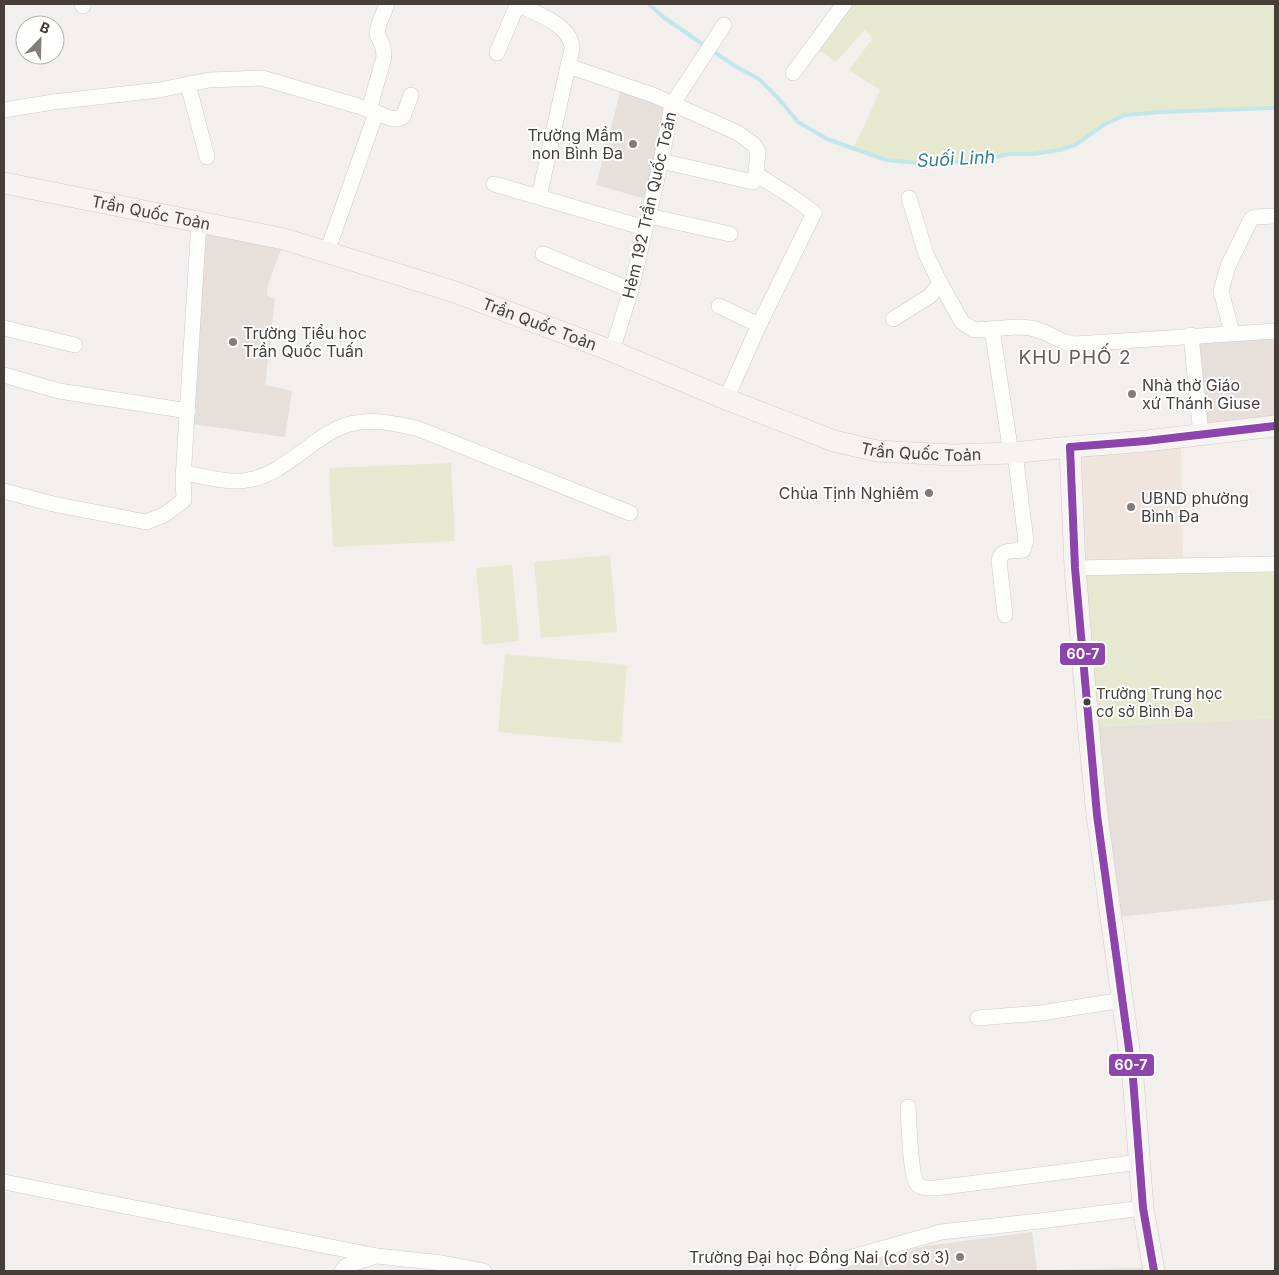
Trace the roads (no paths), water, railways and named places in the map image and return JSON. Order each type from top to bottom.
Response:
[{"type":"main road","name":"Trần Quốc Toản","points":[[4,183],[284,239],[327,252],[454,292],[612,351],[726,399],[834,441],[877,451],[953,456],[1013,453],[1146,441],[1275,426]]},
{"type":"main road","points":[[1070,447],[1075,568],[1097,815],[1133,1078],[1143,1208],[1154,1271]]},
{"type":"street","points":[[327,252],[375,116],[372,111],[384,57],[383,47],[377,34],[378,24],[387,4]]},
{"type":"street","points":[[793,73],[844,4]]},
{"type":"street","points":[[498,52],[517,6],[546,10],[569,39],[572,47],[539,197]]},
{"type":"street","name":"Hẻm 192 Trần Quốc Toản","points":[[612,351],[631,290],[672,105],[724,24]]},
{"type":"street","points":[[568,66],[653,95],[738,133],[748,140],[758,152],[756,174],[752,182],[661,160]]},
{"type":"street","points":[[4,110],[53,102],[159,90],[209,80],[262,78],[399,119],[402,117],[411,95]]},
{"type":"street","points":[[188,84],[207,157]]},
{"type":"street","points":[[726,399],[759,325],[814,213],[756,174]]},
{"type":"street","points":[[494,184],[539,197],[647,222],[730,234]]},
{"type":"street","points":[[909,198],[926,254],[940,283],[962,322],[974,330],[1031,328],[1064,342],[1075,344],[1275,331]]},
{"type":"street","points":[[1232,333],[1221,291],[1228,266],[1251,219],[1275,216]]},
{"type":"street","points":[[4,491],[53,504],[146,522],[164,515],[184,500],[199,222]]},
{"type":"street","points":[[542,254],[631,290]]},
{"type":"street","points":[[893,319],[930,296],[940,283]]},
{"type":"street","points":[[719,306],[759,325]]},
{"type":"street","points":[[4,328],[75,345]]},
{"type":"street","points":[[992,329],[1026,541],[1023,550],[1005,551],[998,560],[1006,614]]},
{"type":"street","points":[[1191,335],[1201,435]]},
{"type":"street","points":[[4,375],[59,391],[188,411]]},
{"type":"street","points":[[184,473],[238,482],[250,480],[265,476],[288,463],[337,429],[354,423],[381,421],[416,428],[630,513]]},
{"type":"street","points":[[1075,568],[1275,564]]},
{"type":"street","points":[[978,1018],[1041,1013],[1123,1000]]},
{"type":"street","points":[[908,1106],[914,1171],[917,1184],[920,1187],[936,1188],[1140,1162]]},
{"type":"street","points":[[4,1182],[377,1256],[439,1267],[484,1271]]},
{"type":"street","points":[[803,1271],[941,1232],[1143,1208]]},
{"type":"street","points":[[346,1270],[377,1256]]},
{"type":"waterway","name":"Suối Linh","points":[[649,4],[662,16],[705,46]]},
{"type":"waterway","name":"Suối Linh","points":[[711,50],[759,79],[798,122],[827,139],[886,160],[931,164],[983,160],[1009,154],[1034,154],[1075,145],[1105,124],[1125,115],[1275,108]]},
{"type":"place","name":"Trường Mầm non Bình Đa","points":[[633,144]]},
{"type":"place","name":"Trường Tiểu học Trần Quốc Tuấn","points":[[233,342]]},
{"type":"place","name":"Nhà thờ Giáo xứ Thánh Giuse","points":[[1132,394]]},
{"type":"place","name":"Chùa Tịnh Nghiêm","points":[[929,493]]},
{"type":"place","name":"UBND phường Bình Đa","points":[[1131,507]]},
{"type":"place","name":"Trường Trung học cơ sở Bình Đa","points":[[1087,702]]},
{"type":"place","name":"Trường Đại học Đồng Nai (cơ sở 3)","points":[[960,1257]]},
{"type":"district","name":"KHU PHỐ 2","points":[[1075,357]]}]
